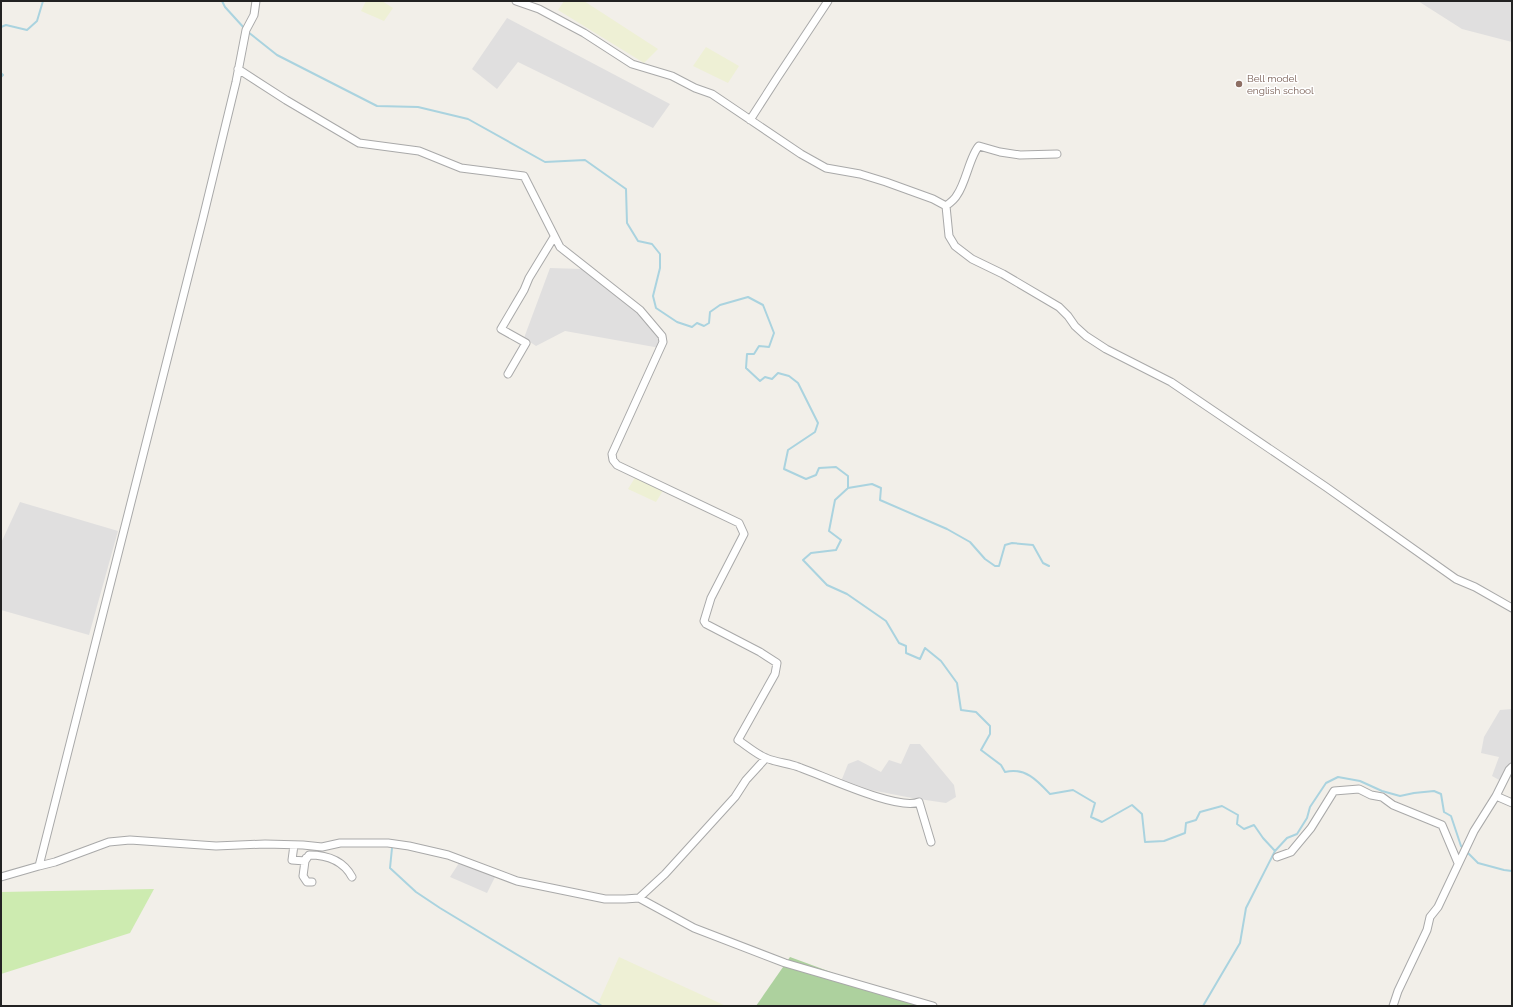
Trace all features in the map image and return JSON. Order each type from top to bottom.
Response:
[{"type":"street","points":[[39,866],[203,218],[246,30],[254,14],[256,1]]},
{"type":"street","points":[[516,1],[540,9],[584,33],[632,64],[672,76],[695,88],[712,94],[801,154],[826,168],[860,174],[886,182],[933,199],[946,206]]},
{"type":"street","points":[[750,120],[828,1]]},
{"type":"street","points":[[238,68],[286,100],[360,144],[419,151],[461,168],[524,176],[560,247],[640,310],[662,336],[663,342],[612,454],[613,460],[617,465],[630,472],[709,508],[739,523],[743,528],[744,534],[711,598],[704,621],[706,624],[777,662],[777,668],[738,740],[766,758],[799,767],[871,795],[906,804],[913,805],[919,802],[931,842]]},
{"type":"street","points":[[946,206],[958,195],[974,154],[979,146],[1000,152],[1020,154],[1057,154]]},
{"type":"street","points":[[946,206],[949,236],[955,246],[972,259],[1009,277],[1059,307],[1075,326],[1086,336],[1106,349],[1171,382],[1326,487],[1456,579],[1475,587],[1512,608]]},
{"type":"street","points":[[508,374],[526,343],[501,329],[554,237]]},
{"type":"street","points":[[639,898],[664,874],[735,797],[746,780],[766,758]]},
{"type":"street","points":[[1393,1006],[1398,991],[1427,930],[1430,917],[1438,907],[1474,831],[1496,796],[1508,770],[1512,767]]},
{"type":"street","points":[[1277,857],[1291,852],[1311,828],[1334,791],[1359,789],[1371,795],[1382,797],[1393,804],[1442,825],[1458,863]]},
{"type":"street","points":[[1496,796],[1512,803]]},
{"type":"street","points":[[1,877],[55,862],[109,842],[130,840],[216,846],[265,844],[322,848],[340,843],[381,843],[409,846],[448,855],[517,881],[605,899],[639,898],[694,928],[785,963],[933,1006]]},
{"type":"street","points":[[294,845],[292,860],[305,861]]},
{"type":"street","points":[[308,846],[303,876],[307,882],[312,882]]},
{"type":"street","points":[[305,861],[309,855],[331,858],[344,865],[352,877]]},
{"type":"shaded area","points":[[1418,1],[1512,1],[1512,42],[1462,29]]},
{"type":"shaded area","points":[[507,18],[670,104],[653,128],[518,62],[497,89],[472,69]]},
{"type":"shaded area","points":[[550,268],[583,269],[638,312],[663,340],[660,348],[565,331],[536,346],[524,338]]},
{"type":"shaded area","points":[[20,502],[118,531],[89,635],[1,610],[1,543]]},
{"type":"shaded area","points":[[1512,709],[1512,764],[1501,781],[1492,776],[1499,757],[1481,753],[1484,737],[1500,710]]},
{"type":"shaded area","points":[[910,744],[920,744],[954,785],[956,797],[946,803],[840,784],[848,764],[858,760],[881,772],[889,760],[901,764]]},
{"type":"shaded area","points":[[459,863],[495,877],[487,893],[450,877]]},
{"type":"green space","points":[[366,1],[382,1],[393,8],[384,21],[361,11]]},
{"type":"green space","points":[[564,1],[584,1],[658,49],[644,63],[558,10]]},
{"type":"green space","points":[[706,47],[739,66],[728,83],[693,66]]},
{"type":"green space","points":[[636,476],[664,489],[656,502],[628,489]]},
{"type":"green space","points":[[154,889],[130,933],[1,974],[1,892]]},
{"type":"green space","points":[[619,957],[726,1006],[597,1006]]},
{"type":"green space","points":[[790,957],[923,1006],[756,1006]]},
{"type":"waterway","points":[[1,27],[6,25],[27,30],[37,21],[43,1]]},
{"type":"waterway","points":[[222,1],[225,7],[245,29]]},
{"type":"waterway","points":[[248,32],[277,55],[377,106],[418,107],[468,119],[545,162],[585,160],[626,189],[627,223],[638,241],[652,244],[660,254],[660,268],[653,296],[656,308],[677,322],[692,327],[697,323],[704,326],[709,323],[710,312],[720,305],[748,297],[763,305],[774,333],[769,347],[759,346],[754,354],[747,354],[746,368],[760,381],[765,377],[772,379],[778,373],[789,376],[798,383],[818,423],[815,432],[788,450],[784,469],[806,479],[816,475],[819,468],[836,467],[848,476],[848,488],[835,500],[829,531],[841,540],[836,550],[811,553],[803,560],[827,585],[847,594],[886,621],[899,643],[906,646],[906,653],[920,659],[925,648],[941,661],[957,683],[961,710],[976,712],[990,726],[990,734],[981,750],[1001,765],[1005,772],[1019,771],[1025,773],[1040,784],[1050,794],[1073,790],[1095,803],[1091,817],[1102,822],[1132,805],[1142,814],[1145,842],[1164,841],[1185,833],[1186,823],[1196,820],[1200,812],[1222,806],[1238,815],[1237,824],[1244,829],[1254,825],[1275,851],[1246,908],[1240,943],[1203,1006]]},
{"type":"waterway","points":[[1,73],[3,75],[1,77]]},
{"type":"waterway","points":[[848,488],[872,484],[881,488],[880,500],[947,529],[970,542],[985,559],[995,566],[999,566],[1005,545],[1012,543],[1033,545],[1043,563],[1049,566]]},
{"type":"waterway","points":[[1275,851],[1287,838],[1297,834],[1307,818],[1310,807],[1326,783],[1338,777],[1360,781],[1382,791],[1400,796],[1434,791],[1441,794],[1444,812],[1451,816],[1461,846],[1478,863],[1512,871]]},
{"type":"waterway","points":[[392,848],[390,868],[416,892],[602,1006]]},
{"type":"place","name":"Bell model english school","points":[[1239,84]]}]
